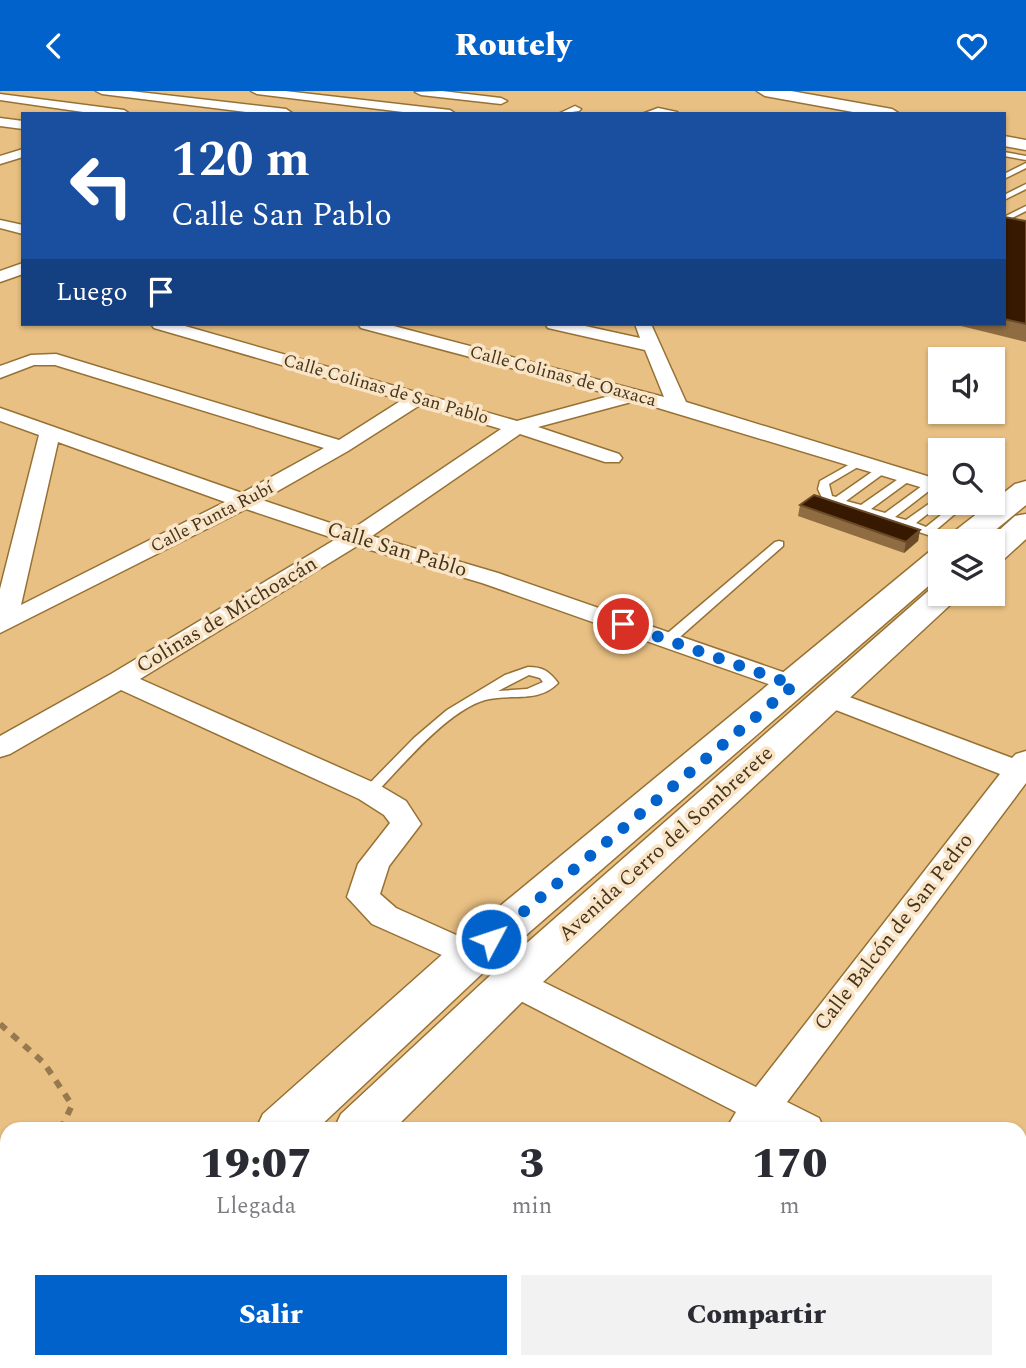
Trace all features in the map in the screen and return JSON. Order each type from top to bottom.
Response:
[{"type":"main road","points":[[765,91],[881,112]]},
{"type":"main road","points":[[748,93],[848,112]]},
{"type":"main road","points":[[977,529],[1010,506]]},
{"type":"main road","points":[[1001,529],[1010,506]]},
{"type":"main road","name":"Avenida Cerro del Sombrerete","points":[[367,1122],[811,691],[928,552]]},
{"type":"main road","name":"Avenida Cerro del Sombrerete","points":[[290,1122],[471,956],[811,691],[928,606]]},
{"type":"street","points":[[102,91],[275,112]]},
{"type":"street","points":[[135,112],[193,91]]},
{"type":"street","points":[[257,91],[433,112]]},
{"type":"street","points":[[365,112],[414,91],[507,99],[475,110]]},
{"type":"street","points":[[0,97],[109,112]]},
{"type":"street","points":[[0,122],[21,125]]},
{"type":"street","points":[[0,162],[21,154]]},
{"type":"street","points":[[0,162],[21,167]]},
{"type":"street","points":[[0,224],[21,229]]},
{"type":"street","points":[[0,265],[21,258]]},
{"type":"street","points":[[0,277],[21,269]]},
{"type":"street","points":[[0,277],[21,283]]},
{"type":"street","name":"Calle Colinas de San Pablo","points":[[167,326],[517,427],[612,458]]},
{"type":"street","name":"Calle Colinas de Oaxaca","points":[[375,326],[678,406],[908,477],[928,486]]},
{"type":"street","points":[[562,326],[651,347]]},
{"type":"street","points":[[644,326],[678,406]]},
{"type":"street","points":[[0,372],[43,358],[341,447]]},
{"type":"street","points":[[517,427],[634,395]]},
{"type":"street","name":"Calle Punta Rubí","points":[[2,624],[244,501],[341,447],[417,399]]},
{"type":"street","name":"Calle San Pablo","points":[[0,414],[354,538],[490,578],[1023,768]]},
{"type":"street","name":"Colinas de Michoacán","points":[[0,748],[120,680],[354,538],[517,427]]},
{"type":"street","points":[[0,428],[39,428],[2,624]]},
{"type":"street","points":[[120,680],[369,792],[395,808],[406,824],[374,864],[363,897],[384,916],[471,956]]},
{"type":"street","name":"Calle Balcón de San Pedro","points":[[753,1117],[1023,768]]},
{"type":"street","points":[[513,982],[753,1117],[775,1122]]},
{"type":"lane","points":[[1006,176],[1026,166]]},
{"type":"lane","points":[[1016,171],[1026,173]]},
{"type":"lane","points":[[1006,197],[1026,186]]},
{"type":"lane","points":[[1006,189],[1026,193]]},
{"type":"lane","points":[[1006,219],[1026,208]]},
{"type":"lane","points":[[859,462],[824,483],[827,498],[908,524],[928,540]]},
{"type":"lane","points":[[838,501],[883,470]]},
{"type":"lane","points":[[863,509],[908,477]]},
{"type":"lane","points":[[887,517],[928,495]]},
{"type":"lane","points":[[908,524],[928,501]]},
{"type":"lane","points":[[668,640],[779,544]]},
{"type":"lane","points":[[369,792],[424,736],[453,712],[482,696]]},
{"type":"path","points":[[0,1024],[44,1063],[72,1105],[64,1122]]},
{"type":"building","points":[[1006,217],[1026,221],[1026,324],[1006,319]]},
{"type":"building","points":[[814,495],[920,530],[906,542],[800,505]]},
{"type":"route","points":[[491,939],[794,685],[623,624]]}]
